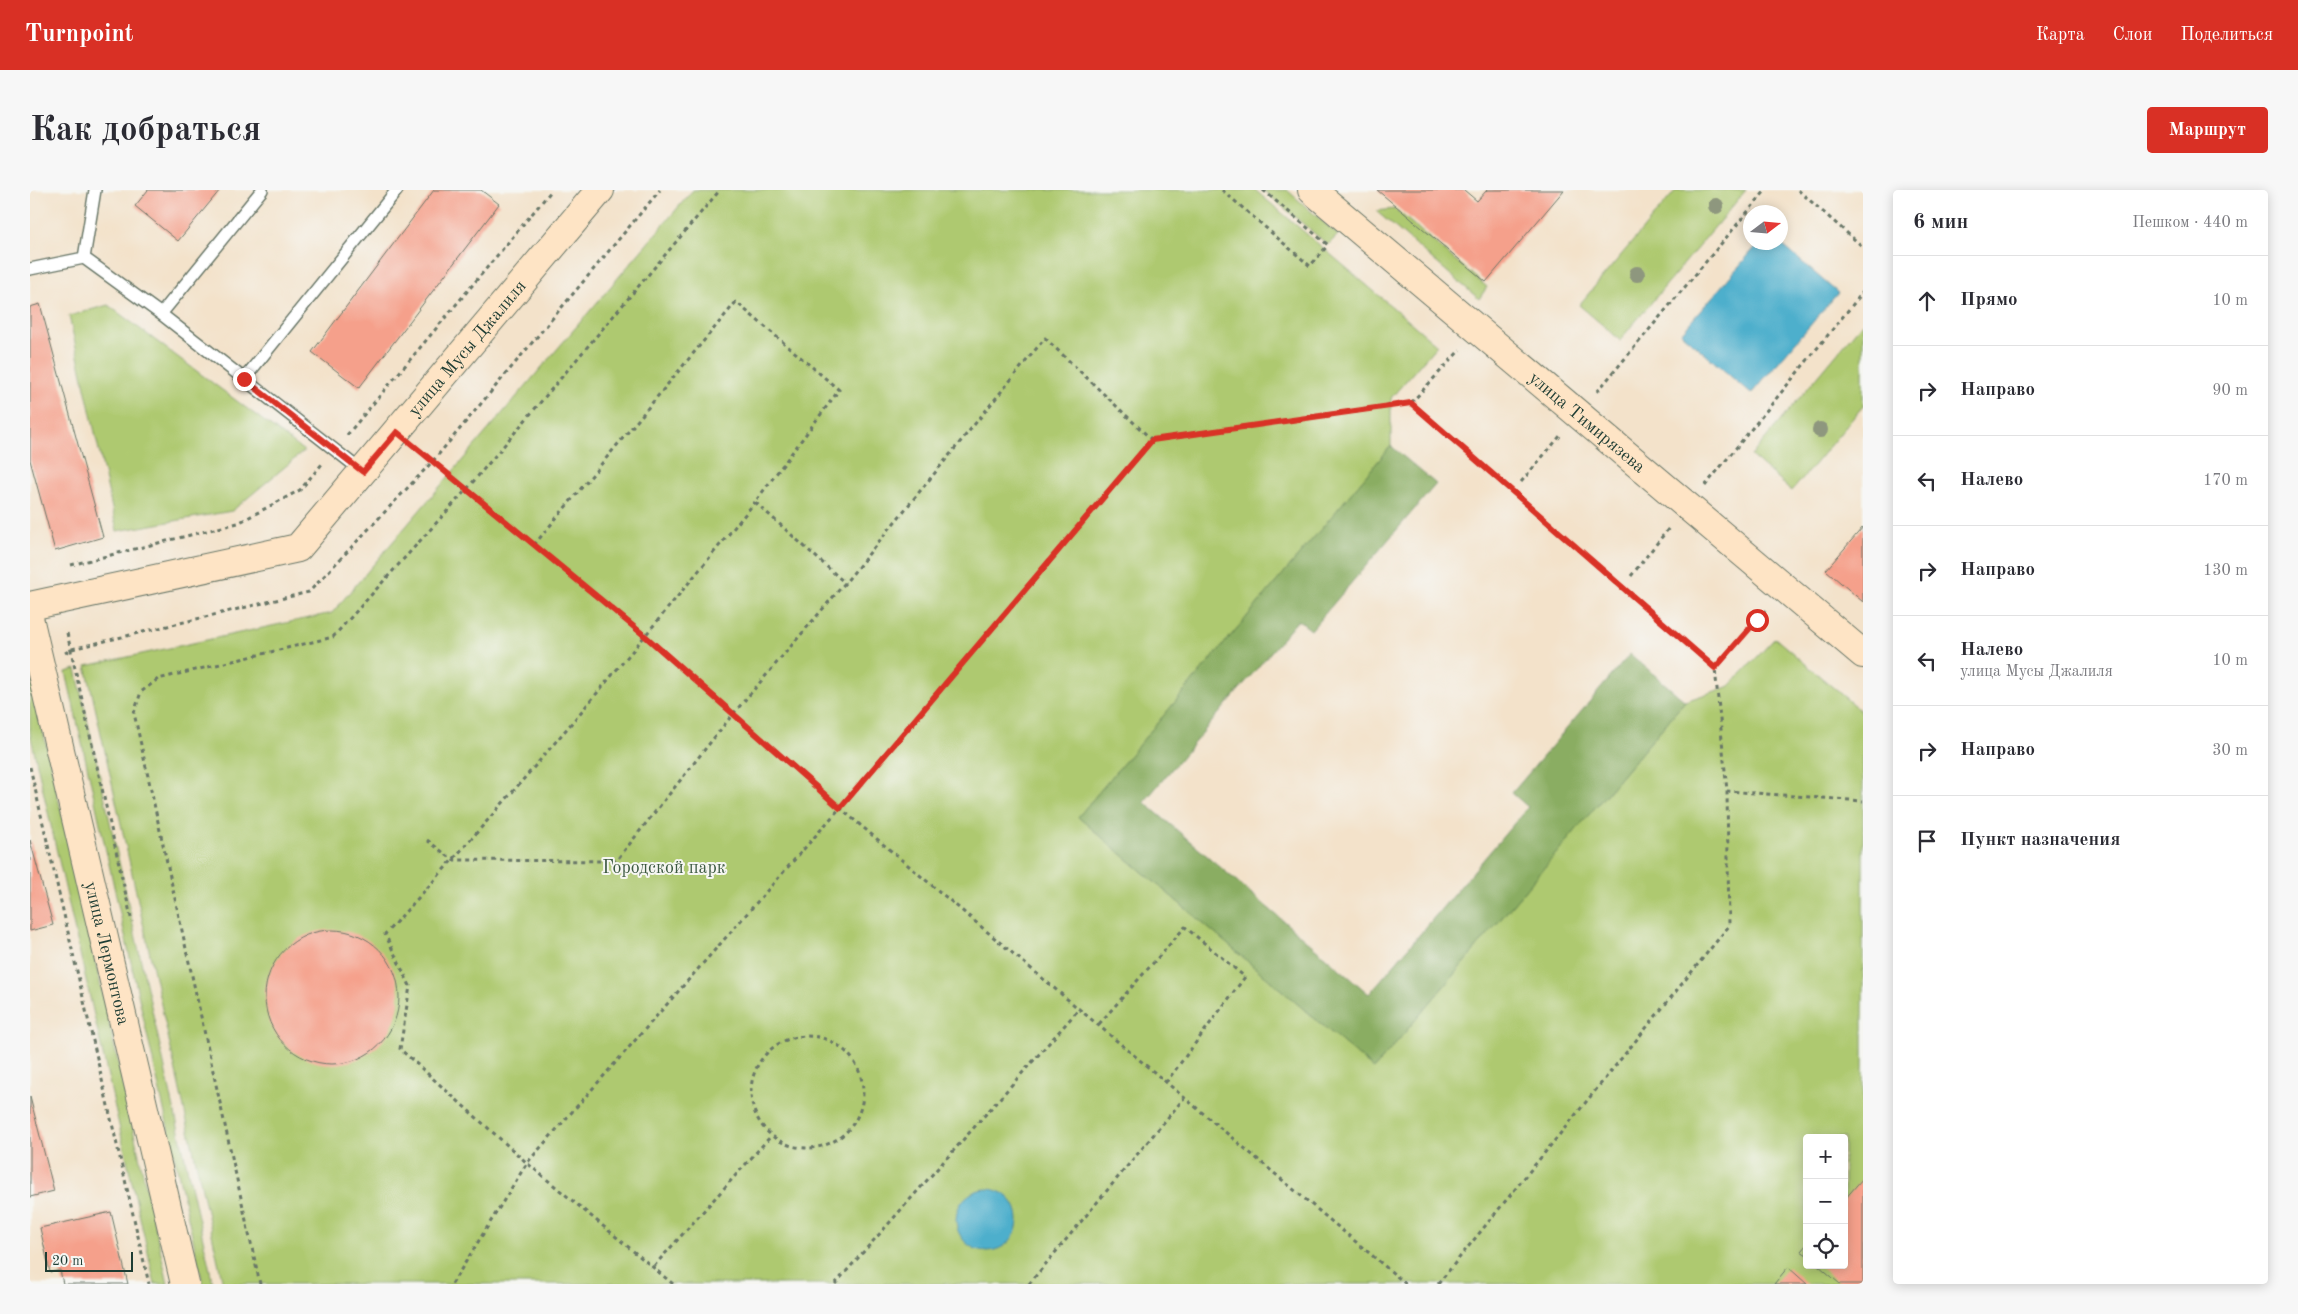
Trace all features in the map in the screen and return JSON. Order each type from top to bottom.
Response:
[{"type":"street","name":"улица Мусы Джалиля","points":[[30,606],[298,548],[600,190]]},
{"type":"street","name":"улица Тимирязева","points":[[1312,190],[1863,654]]},
{"type":"street","name":"улица Лермонтова","points":[[30,622],[186,1284]]},
{"type":"lane","points":[[84,258],[95,190]]},
{"type":"lane","points":[[161,314],[262,190]]},
{"type":"lane","points":[[244,379],[397,190]]},
{"type":"lane","points":[[30,269],[84,258],[161,314],[363,472]]},
{"type":"path","points":[[260,1284],[134,713],[141,692],[158,679],[333,637],[467,489],[720,190]]},
{"type":"path","points":[[1222,190],[1310,266],[1328,245]]},
{"type":"path","points":[[1593,396],[1766,190]]},
{"type":"path","points":[[1798,190],[1863,247]]},
{"type":"path","points":[[1703,489],[1863,292]]},
{"type":"path","points":[[534,545],[736,302],[839,390],[755,502],[645,636],[453,860],[385,934],[410,986],[400,1049],[528,1163],[674,1284]]},
{"type":"path","points":[[427,840],[453,860],[616,862],[733,714],[845,583],[1045,338],[1152,440]]},
{"type":"path","points":[[452,1284],[528,1163],[840,808],[1152,440],[1411,403],[1465,346]]},
{"type":"path","points":[[1411,403],[1715,668],[1727,791],[1730,926],[1438,1284]]},
{"type":"path","points":[[397,432],[645,636],[840,808],[1406,1284]]},
{"type":"path","points":[[1521,482],[1563,432]]},
{"type":"path","points":[[755,502],[845,583]]},
{"type":"path","points":[[1630,576],[1670,528]]},
{"type":"path","points":[[1715,668],[1768,608]]},
{"type":"path","points":[[30,767],[149,1284]]},
{"type":"path","points":[[1727,791],[1863,801]]},
{"type":"path","points":[[1099,1024],[1185,926],[1245,977],[1166,1082]]},
{"type":"path","points":[[835,1284],[1080,1008]]},
{"type":"path","points":[[806,1035],[824,1038],[846,1051],[860,1070],[864,1091],[861,1109],[848,1132],[830,1145],[808,1149],[788,1146],[771,1136],[755,1115],[750,1093],[753,1073],[766,1052],[782,1040],[806,1035]]},
{"type":"path","points":[[1030,1284],[1184,1097]]},
{"type":"path","points":[[654,1266],[771,1136]]},
{"type":"green space","name":"Городской парк","points":[[693,190],[1255,190],[1437,345],[1391,398],[1391,446],[1078,817],[1374,1069],[1685,701],[1730,686],[1775,638],[1863,713],[1863,1284],[223,1284],[86,666],[332,613]]},
{"type":"green space","points":[[1263,190],[1287,190],[1338,235],[1328,245]]},
{"type":"green space","points":[[1676,190],[1746,190],[1620,340],[1579,305]]},
{"type":"green space","points":[[1395,209],[1487,287],[1479,299],[1376,211]]},
{"type":"green space","points":[[108,305],[304,451],[232,511],[117,531],[69,316]]},
{"type":"green space","points":[[1863,322],[1863,406],[1792,491],[1751,456]]},
{"type":"green space","points":[[1391,446],[1436,484],[1311,630],[1298,620],[1144,802],[1369,994],[1528,807],[1512,793],[1630,654],[1685,701],[1374,1069],[1078,817]]},
{"type":"green space","points":[[76,669],[213,1284],[203,1284],[66,672]]},
{"type":"green space","points":[[32,682],[168,1284],[155,1284],[30,733],[30,683]]},
{"type":"water","points":[[1753,250],[1788,250],[1838,293],[1751,394],[1681,333]]},
{"type":"water","points":[[987,1189],[999,1191],[1009,1198],[1016,1208],[1018,1220],[1016,1232],[1009,1242],[999,1249],[987,1251],[975,1249],[965,1242],[958,1232],[956,1220],[958,1208],[965,1198],[975,1191]]},
{"type":"building","points":[[148,190],[220,190],[178,241],[135,206]]},
{"type":"building","points":[[434,190],[481,190],[499,204],[359,388],[312,352]]},
{"type":"building","points":[[1377,190],[1464,190],[1477,201],[1487,190],[1564,190],[1486,282]]},
{"type":"building","points":[[40,304],[103,537],[55,551],[30,460],[30,307]]},
{"type":"building","points":[[1863,527],[1863,602],[1826,570]]},
{"type":"building","points":[[30,840],[53,925],[30,931]]},
{"type":"building","points":[[332,930],[358,935],[369,941],[379,950],[388,960],[394,971],[399,997],[394,1023],[388,1034],[379,1044],[369,1053],[358,1059],[332,1064],[306,1059],[295,1053],[285,1044],[276,1034],[270,1023],[265,997],[270,971],[276,960],[285,950],[295,941],[306,935]]},
{"type":"building","points":[[30,1097],[54,1191],[30,1197]]},
{"type":"building","points":[[1863,1178],[1863,1284],[1840,1284],[1823,1269],[1848,1269],[1848,1195]]},
{"type":"building","points":[[111,1212],[128,1284],[63,1284],[60,1270],[50,1272],[40,1228]]},
{"type":"building","points":[[1788,1267],[1807,1284],[1774,1284]]},
{"type":"route","points":[[244,379],[363,472],[397,432],[645,636],[840,808],[1152,440],[1411,403],[1715,668],[1757,620]]}]
